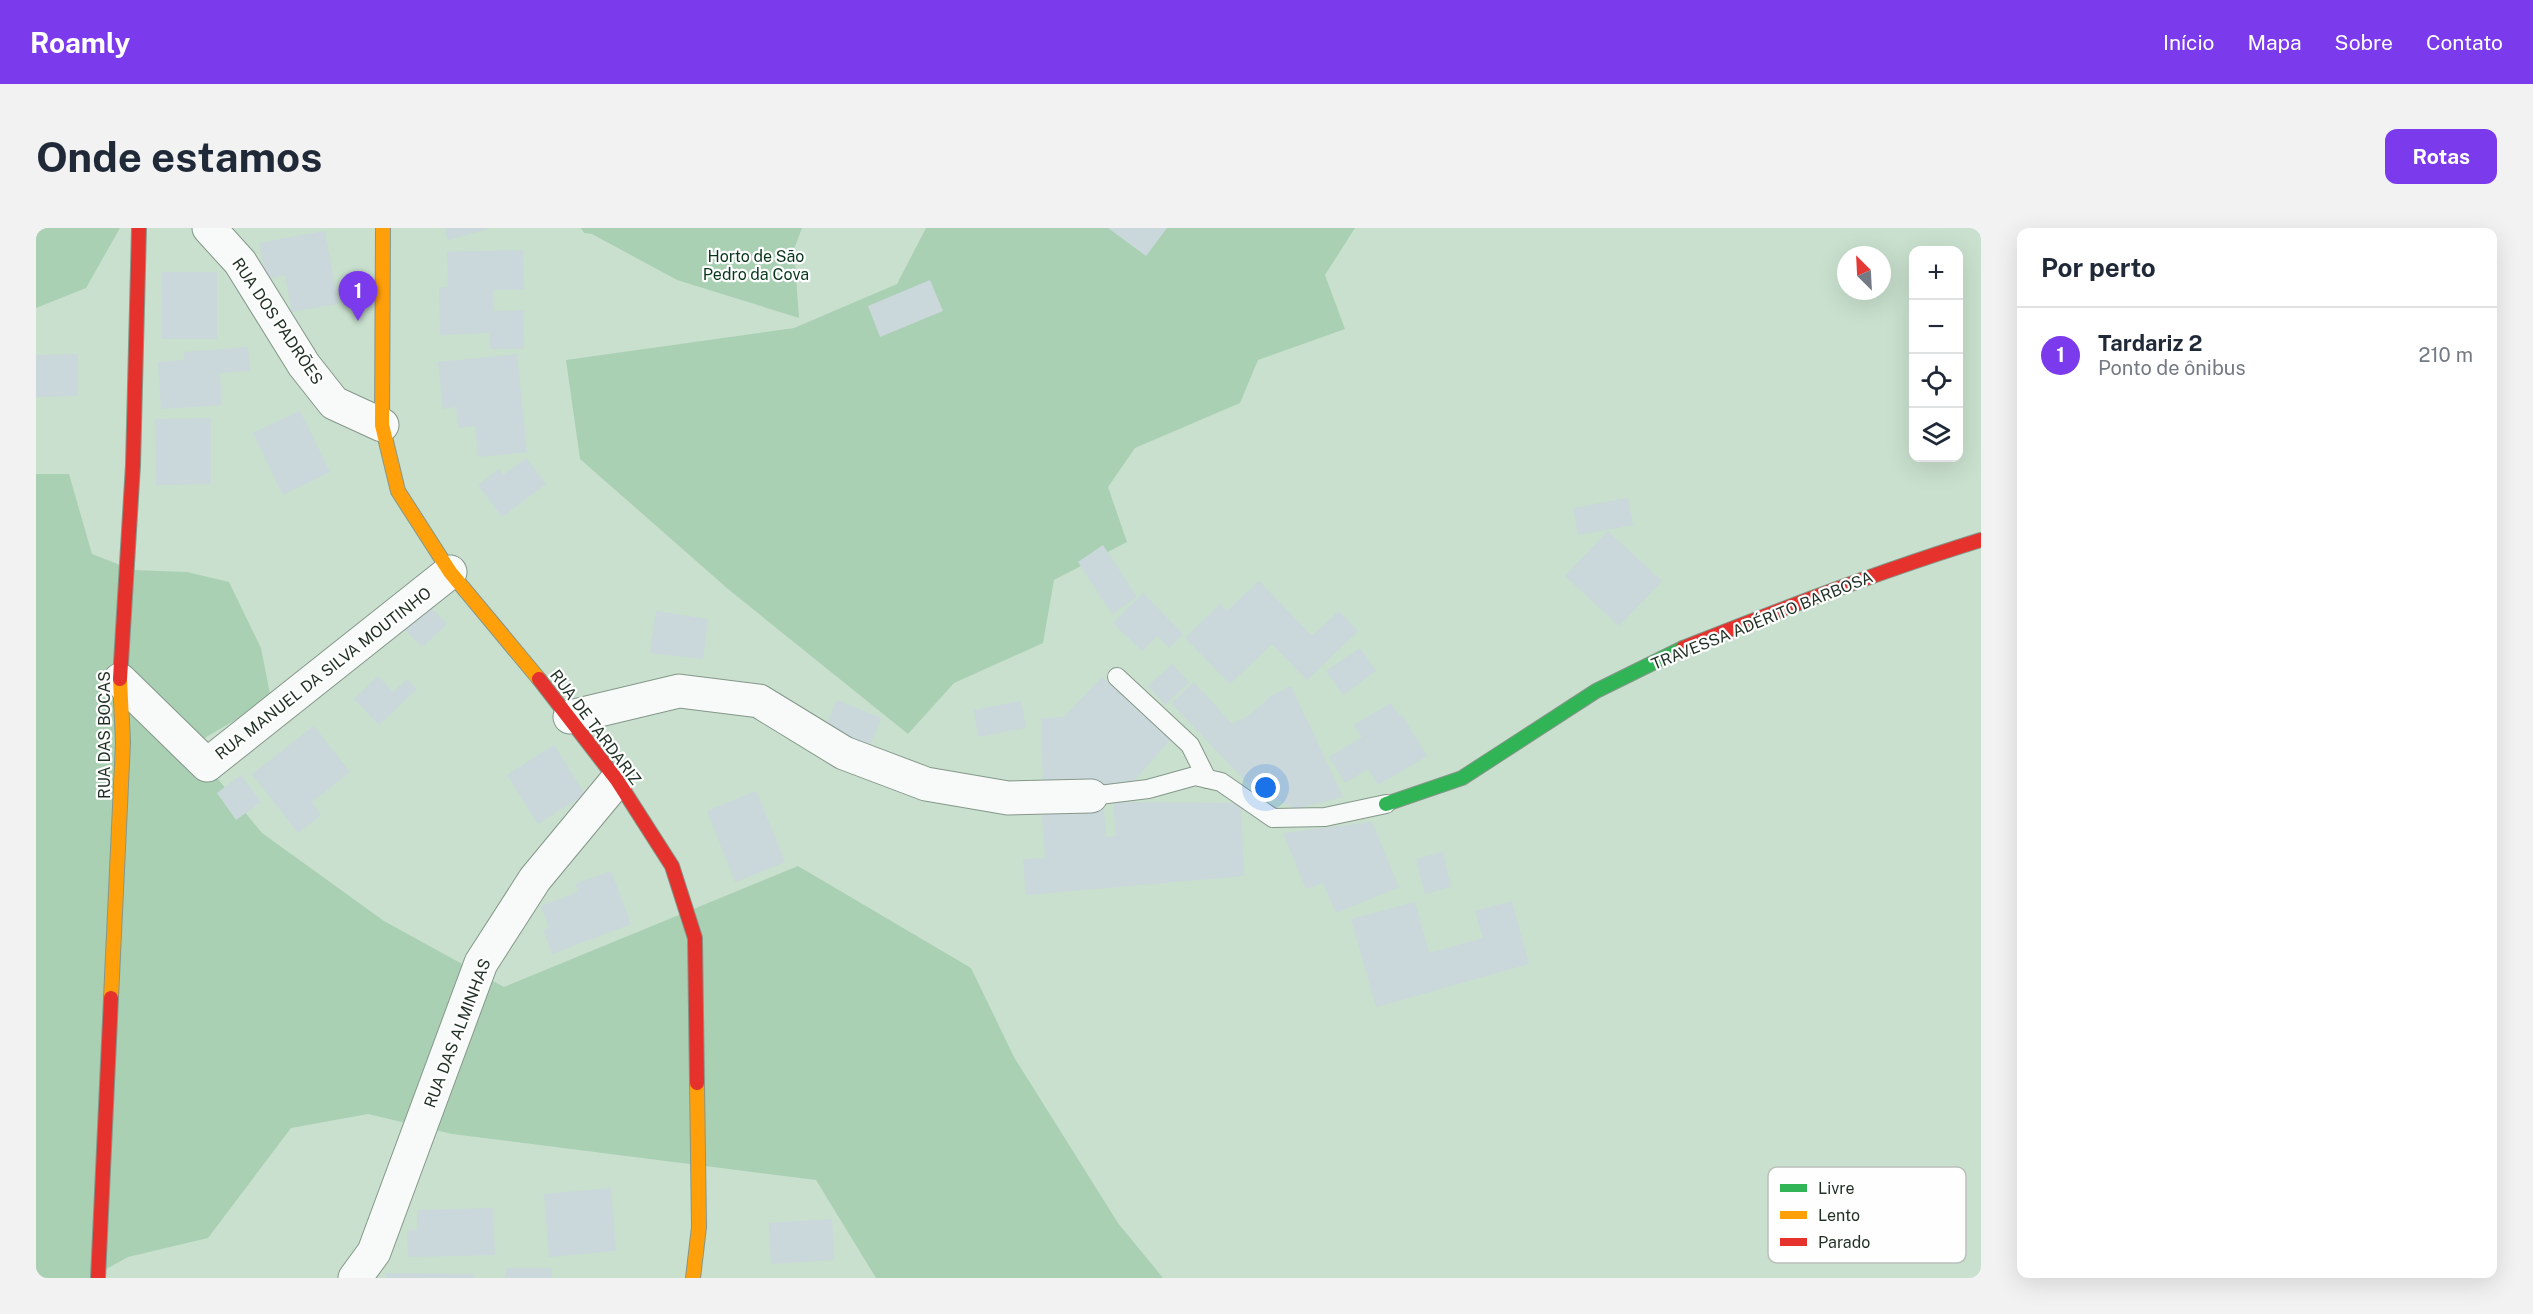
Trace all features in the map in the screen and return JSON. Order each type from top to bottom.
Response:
[{"type":"street","name":"RUA DAS BOCAS","points":[[98,1278],[123,742],[120,680],[133,465],[139,228]]},
{"type":"street","name":"RUA DOS PADRÕES","points":[[209,228],[240,262],[304,365],[334,403],[382,425]]},
{"type":"street","name":"RUA DE TARDARIZ","points":[[383,228],[382,425],[398,491],[450,572],[570,717],[617,780],[672,866],[695,938],[699,1227],[693,1278]]},
{"type":"street","name":"TRAVESSA ADÉRITO BARBOSA","points":[[1386,804],[1462,778],[1596,691],[1667,655],[1928,556],[1981,540]]},
{"type":"street","name":"RUA MANUEL DA SILVA MOUTINHO","points":[[120,680],[207,765],[450,572]]},
{"type":"street","points":[[570,717],[679,691],[759,701],[844,753],[926,784],[1008,798],[1091,796]]},
{"type":"street","name":"RUA DAS ALMINHAS","points":[[355,1278],[374,1252],[480,963],[535,879],[617,780]]},
{"type":"lane","points":[[1117,677],[1190,744],[1207,778]]},
{"type":"lane","points":[[1091,796],[1148,789],[1195,776],[1207,778]]},
{"type":"lane","name":"TRAVESSA ADÉRITO BARBOSA","points":[[1207,778],[1221,782],[1273,818],[1325,817],[1386,804]]},
{"type":"green space","points":[[36,228],[120,228],[86,288],[36,308]]},
{"type":"green space","name":"Horto de São Pedro da Cova","points":[[581,228],[802,228],[794,249],[799,318],[677,280],[592,234],[584,233]]},
{"type":"green space","points":[[926,228],[1355,228],[1325,275],[1345,329],[1258,360],[1240,403],[1135,448],[1108,487],[1127,542],[1054,580],[1043,643],[954,683],[908,734],[728,589],[580,459],[566,360],[794,328],[897,284]]},
{"type":"green space","points":[[36,474],[69,474],[92,554],[133,570],[187,572],[229,582],[261,648],[271,699],[191,746],[262,833],[384,921],[504,987],[798,866],[971,968],[1014,1057],[1118,1223],[1163,1278],[876,1278],[816,1180],[452,1134],[368,1114],[291,1128],[208,1238],[128,1257],[90,1278],[36,1278]]},
{"type":"building","points":[[445,228],[488,228],[488,229],[448,240]]},
{"type":"building","points":[[1108,228],[1167,228],[1146,256]]},
{"type":"building","points":[[325,231],[338,304],[292,312],[285,275],[266,279],[259,243]]},
{"type":"building","points":[[523,250],[524,290],[493,290],[494,311],[523,310],[524,349],[490,349],[489,333],[440,335],[439,288],[448,287],[447,252]]},
{"type":"building","points":[[162,272],[217,272],[217,339],[162,339]]},
{"type":"building","points":[[930,280],[943,311],[880,337],[868,306]]},
{"type":"building","points":[[248,347],[250,371],[220,373],[222,405],[161,409],[158,362],[184,360],[184,352]]},
{"type":"building","points":[[78,354],[78,396],[36,397],[36,355]]},
{"type":"building","points":[[517,354],[527,452],[478,457],[475,426],[458,428],[456,407],[443,409],[438,362]]},
{"type":"building","points":[[300,411],[330,472],[283,495],[253,433]]},
{"type":"building","points":[[211,418],[211,484],[156,485],[155,419]]},
{"type":"building","points":[[526,458],[546,484],[502,517],[478,485],[499,469],[503,475]]},
{"type":"building","points":[[1628,498],[1633,525],[1578,535],[1573,508]]},
{"type":"building","points":[[1608,531],[1662,581],[1619,626],[1565,576]]},
{"type":"building","points":[[1103,545],[1137,597],[1112,614],[1078,562]]},
{"type":"building","points":[[1259,581],[1312,636],[1339,611],[1358,631],[1307,680],[1272,644],[1230,684],[1185,638],[1220,604],[1227,611]]},
{"type":"building","points":[[1143,593],[1183,634],[1169,648],[1157,636],[1142,651],[1113,623]]},
{"type":"building","points":[[425,601],[447,624],[422,647],[400,625]]},
{"type":"building","points":[[656,611],[708,619],[703,659],[650,653]]},
{"type":"building","points":[[1360,648],[1376,671],[1343,695],[1326,671]]},
{"type":"building","points":[[1172,664],[1189,682],[1165,705],[1148,686]]},
{"type":"building","points":[[378,676],[393,692],[407,679],[417,689],[379,725],[354,699]]},
{"type":"building","points":[[1102,677],[1171,739],[1130,785],[1050,788],[1043,781],[1041,718],[1064,717]]},
{"type":"building","points":[[1194,682],[1232,724],[1250,715],[1272,695],[1291,686],[1343,797],[1296,809],[1251,787],[1171,703]]},
{"type":"building","points":[[837,700],[881,718],[870,746],[825,728]]},
{"type":"building","points":[[1021,701],[1026,728],[978,737],[974,710]]},
{"type":"building","points":[[1391,703],[1400,717],[1402,715],[1427,756],[1378,785],[1368,769],[1345,783],[1329,757],[1362,737],[1354,725]]},
{"type":"building","points":[[314,726],[350,772],[312,802],[321,815],[298,833],[252,774]]},
{"type":"building","points":[[554,745],[585,794],[538,824],[507,775]]},
{"type":"building","points":[[241,775],[261,802],[236,820],[217,793]]},
{"type":"building","points":[[756,791],[785,862],[735,882],[707,811]]},
{"type":"building","points":[[1113,802],[1241,803],[1244,876],[1026,895],[1023,859],[1045,858],[1042,814],[1104,808],[1106,837],[1116,836]]},
{"type":"building","points":[[1372,822],[1399,887],[1336,913],[1323,883],[1306,889],[1283,833]]},
{"type":"building","points":[[1443,852],[1451,887],[1425,894],[1416,859]]},
{"type":"building","points":[[611,871],[631,924],[552,954],[543,930],[549,928],[541,906],[578,892],[575,884]]},
{"type":"building","points":[[1512,901],[1529,964],[1376,1007],[1351,919],[1415,902],[1429,953],[1483,938],[1475,911]]},
{"type":"building","points":[[611,1188],[616,1251],[549,1257],[544,1194]]},
{"type":"building","points":[[493,1208],[495,1255],[408,1257],[407,1230],[417,1230],[417,1210]]},
{"type":"building","points":[[832,1219],[834,1260],[771,1264],[769,1223]]},
{"type":"building","points":[[506,1268],[552,1268],[552,1278],[505,1278]]},
{"type":"building","points":[[386,1273],[473,1274],[473,1278],[386,1278]]},
{"type":"traffic: fast","points":[[1386,804],[1462,778],[1596,691],[1683,648]]},
{"type":"traffic: slow","points":[[383,228],[382,425],[398,491],[450,572],[539,679]]},
{"type":"traffic: slow","points":[[111,998],[123,742],[120,679]]},
{"type":"traffic: slow","points":[[693,1278],[699,1227],[697,1083]]},
{"type":"traffic: jam","points":[[120,679],[133,465],[139,228]]},
{"type":"traffic: jam","points":[[1683,648],[1831,591],[1981,540]]},
{"type":"traffic: jam","points":[[539,679],[617,780],[672,866],[695,938],[697,1083]]},
{"type":"traffic: jam","points":[[98,1278],[111,998]]},
{"type":"place","name":"Tardariz 2","points":[[358,321]]}]
